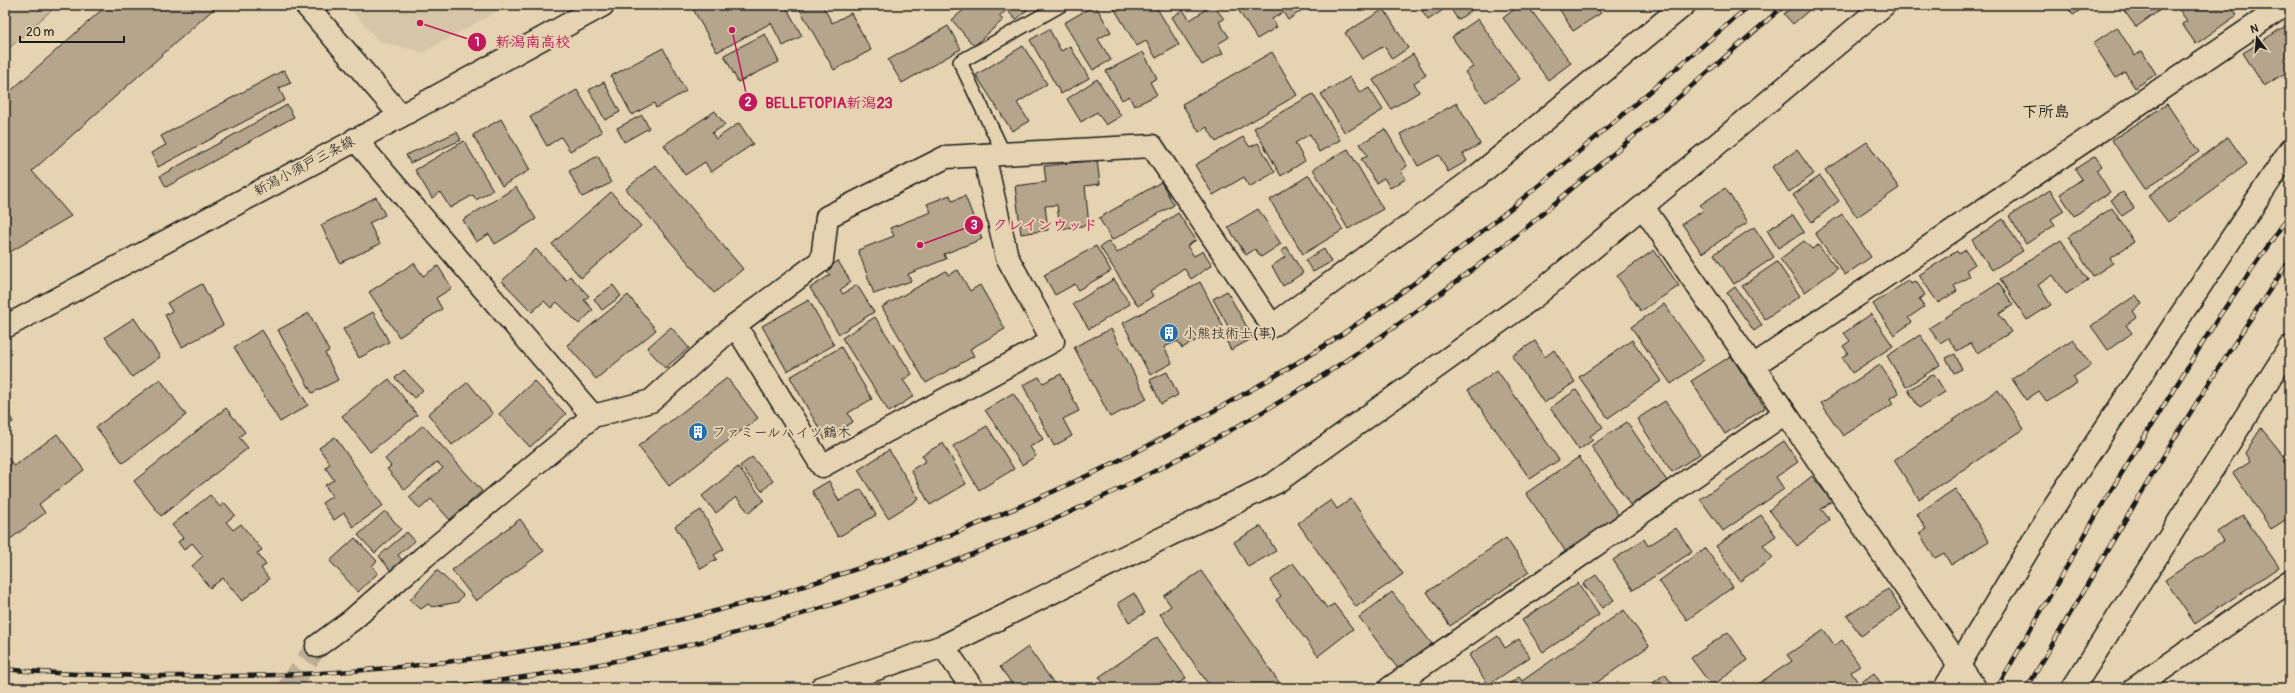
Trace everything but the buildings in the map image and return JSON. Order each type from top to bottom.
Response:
[{"type":"street","points":[[306,5],[401,116]]},
{"type":"street","name":"新潟小須戸三条線","points":[[5,327],[355,139],[401,116],[603,5]]},
{"type":"street","points":[[317,646],[352,620],[424,557],[593,416],[651,401],[735,325],[822,260],[827,217],[946,157],[1152,146],[1272,326],[1476,177],[1684,5]]},
{"type":"street","points":[[821,688],[943,646],[1275,483],[1534,297],[1884,5]]},
{"type":"street","points":[[1753,366],[2285,5]]},
{"type":"street","points":[[355,139],[593,416]]},
{"type":"street","points":[[1945,688],[2053,508],[2290,150]]},
{"type":"street","points":[[735,325],[822,466],[1053,341],[1007,257],[994,154]]},
{"type":"street","points":[[1643,207],[1975,688]]},
{"type":"street","points":[[2073,688],[2290,347]]},
{"type":"street","points":[[1390,688],[1785,413]]},
{"type":"street","points":[[2135,688],[2290,581]]},
{"type":"street","points":[[943,646],[972,688]]},
{"type":"lane","points":[[994,154],[960,62],[1061,5]]},
{"type":"shaded area","points":[[5,5],[57,5],[5,52]]},
{"type":"shaded area","points":[[347,5],[508,5],[424,52],[379,41]]},
{"type":"tunnel","points":[[288,688],[317,646]]},
{"type":"railway","points":[[5,669],[92,675],[179,676],[311,674],[441,663],[570,643],[697,616],[823,580],[946,537],[1066,486],[1184,427],[1274,377],[1327,344],[1383,306],[1491,224],[1543,182],[1750,5]]},
{"type":"railway","points":[[438,688],[554,672],[669,650],[782,620],[893,584],[1003,542],[1109,494],[1213,440],[1314,381],[1361,351],[1407,318],[1520,233],[1785,5]]},
{"type":"railway","points":[[1997,688],[2105,500],[2220,315],[2290,214]]},
{"type":"railway","points":[[2027,688],[2154,471],[2255,312],[2290,260]]},
{"type":"place","name":"新潟南高校","points":[[420,23]]},
{"type":"place","name":"BELLETOPIA新潟23","points":[[732,30]]},
{"type":"place","name":"クレインウッド","points":[[920,245]]},
{"type":"place","name":"小熊技術士(事)","points":[[1169,333]]},
{"type":"place","name":"ファミールハイツ鶴木","points":[[698,432]]},
{"type":"district","name":"下所島","points":[[2046,112]]}]
